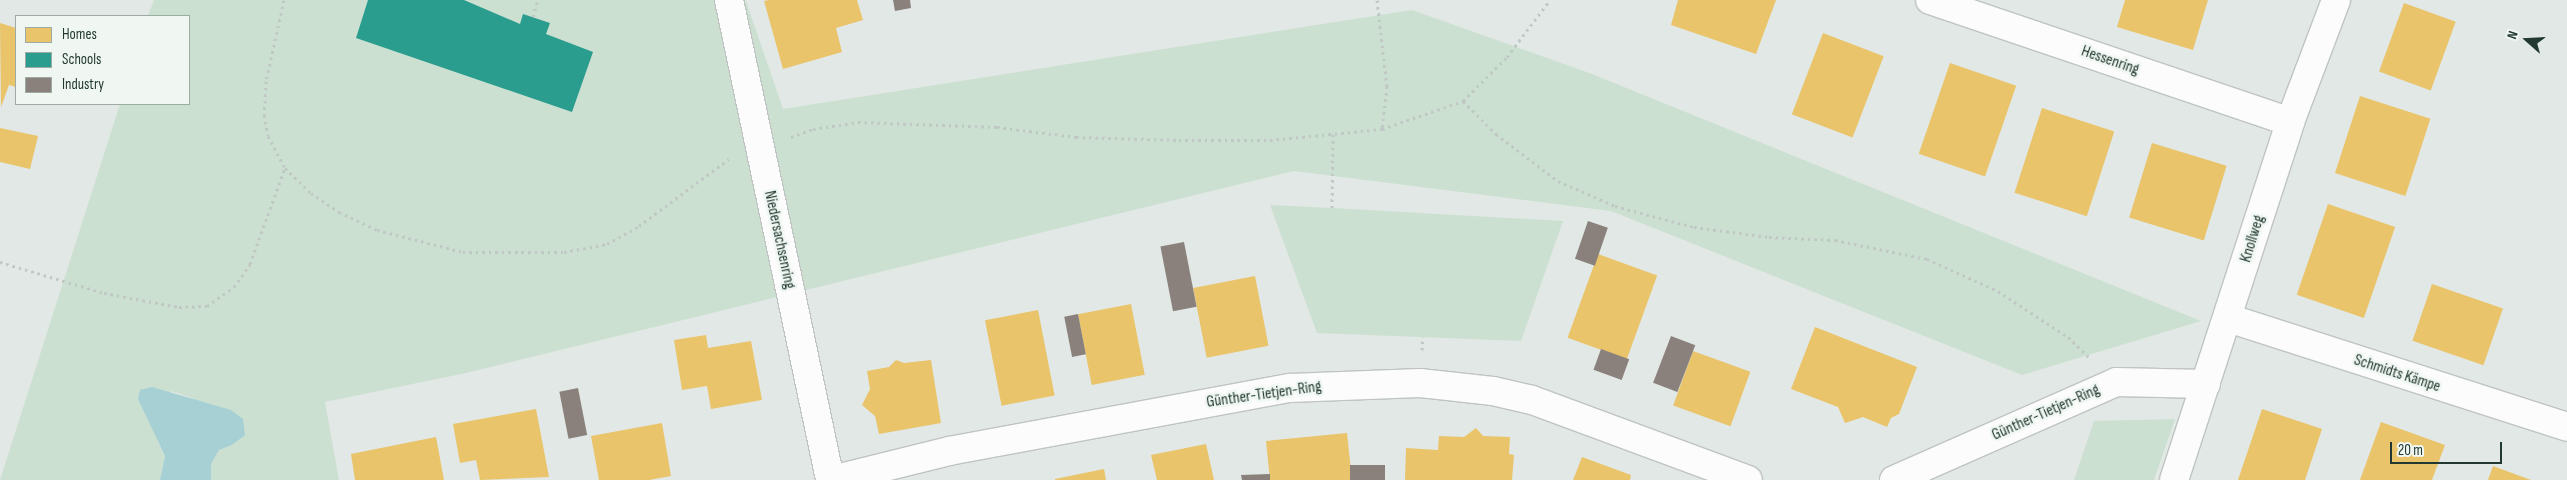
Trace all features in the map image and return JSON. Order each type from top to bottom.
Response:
[{"type":"street","name":"Niedersachsenring","points":[[729,0],[831,480]]},
{"type":"street","name":"Hessenring","points":[[1930,0],[2290,122]]},
{"type":"street","name":"Knollweg","points":[[2174,480],[2290,122],[2336,0]]},
{"type":"street","name":"Schmidts Kämpe","points":[[2228,318],[2567,427]]},
{"type":"street","name":"Günther-Tietjen-Ring","points":[[1894,480],[2116,382],[2206,384]]},
{"type":"street","name":"Günther-Tietjen-Ring","points":[[831,480],[949,452],[1290,388],[1420,383],[1493,391],[1532,400],[1748,480]]},
{"type":"path","points":[[284,0],[266,81],[264,115],[268,136],[286,168],[311,193],[339,212],[377,230],[463,252],[540,254],[607,244],[640,226],[733,156],[813,129],[858,122],[997,128],[1076,137],[1179,140],[1270,140],[1382,129],[1463,101],[1507,56],[1550,0]]},
{"type":"path","points":[[532,18],[538,0]]},
{"type":"path","points":[[1377,0],[1387,86],[1382,129]]},
{"type":"path","points":[[1463,101],[1496,134],[1558,181],[1615,206],[1694,227],[1769,237],[1835,240],[1927,259],[1998,291],[2068,337],[2116,382]]},
{"type":"path","points":[[1332,208],[1333,134]]},
{"type":"path","points":[[0,262],[104,293],[179,306],[207,306],[234,287],[250,264],[286,168]]},
{"type":"green space","points":[[154,0],[742,0],[746,1],[783,109],[1412,10],[1592,74],[2201,321],[2022,375],[1611,211],[1294,171],[466,373],[325,402],[339,480],[211,480],[211,464],[219,450],[232,445],[192,398],[171,391],[157,440],[165,456],[160,480],[0,480],[120,105],[190,105],[190,15],[148,15]]},
{"type":"green space","points":[[1270,205],[1563,221],[1521,341],[1317,333]]},
{"type":"green space","points":[[2175,419],[2154,480],[2074,480],[2094,421]]},
{"type":"water","points":[[152,387],[231,410],[243,419],[245,435],[232,445],[219,450],[211,464],[211,480],[160,480],[165,456],[138,399],[140,390]]},
{"type":"building: Homes","points":[[857,0],[863,20],[836,28],[842,52],[783,69],[764,1]]},
{"type":"building: Homes","points":[[1678,0],[1776,0],[1756,54],[1671,25]]},
{"type":"building: Homes","points":[[2125,0],[2208,0],[2193,50],[2117,27]]},
{"type":"building: Homes","points":[[2404,3],[2456,22],[2431,90],[2379,72]]},
{"type":"building: Homes","points":[[0,23],[15,28],[15,87],[9,85],[1,107]]},
{"type":"building: Homes","points":[[1823,33],[1884,56],[1853,138],[1792,114]]},
{"type":"building: Homes","points":[[1950,63],[2016,86],[1985,177],[1919,154]]},
{"type":"building: Homes","points":[[2360,96],[2430,119],[2405,196],[2335,173]]},
{"type":"building: Homes","points":[[2042,108],[2114,131],[2087,216],[2014,193]]},
{"type":"building: Homes","points":[[0,128],[38,136],[30,169],[0,162]]},
{"type":"building: Homes","points":[[2152,143],[2227,166],[2204,240],[2129,218]]},
{"type":"building: Homes","points":[[2328,204],[2395,227],[2364,318],[2297,295]]},
{"type":"building: Homes","points":[[1598,254],[1657,276],[1627,359],[1568,338]]},
{"type":"building: Homes","points":[[1255,276],[1269,346],[1207,358],[1193,288]]},
{"type":"building: Homes","points":[[2432,284],[2503,308],[2483,365],[2412,341]]},
{"type":"building: Homes","points":[[1131,304],[1145,375],[1092,385],[1078,314]]},
{"type":"building: Homes","points":[[1038,310],[1055,395],[1002,406],[985,320]]},
{"type":"building: Homes","points":[[1815,327],[1917,367],[1899,414],[1891,418],[1887,427],[1863,417],[1845,423],[1838,407],[1791,389]]},
{"type":"building: Homes","points":[[706,335],[708,348],[751,341],[762,400],[711,409],[707,386],[682,390],[674,340]]},
{"type":"building: Homes","points":[[1693,351],[1750,372],[1730,426],[1673,406]]},
{"type":"building: Homes","points":[[896,360],[904,363],[931,360],[941,423],[879,434],[875,416],[862,405],[870,389],[867,371],[889,367]]},
{"type":"building: Homes","points":[[536,409],[549,477],[480,480],[476,460],[460,463],[453,424]]},
{"type":"building: Homes","points":[[2262,409],[2322,429],[2305,480],[2238,480]]},
{"type":"building: Homes","points":[[2381,422],[2445,445],[2432,480],[2360,480]]},
{"type":"building: Homes","points":[[662,423],[671,476],[649,480],[599,480],[591,436]]},
{"type":"building: Homes","points":[[1476,428],[1483,436],[1510,437],[1509,454],[1514,455],[1512,480],[1405,480],[1406,448],[1438,450],[1439,436],[1464,437]]},
{"type":"building: Homes","points":[[1347,433],[1352,480],[1270,480],[1266,441]]},
{"type":"building: Homes","points":[[436,437],[444,480],[355,480],[351,454]]},
{"type":"building: Homes","points":[[1206,444],[1214,480],[1157,480],[1151,455]]},
{"type":"building: Homes","points":[[1582,457],[1631,475],[1630,480],[1573,480]]},
{"type":"building: Homes","points":[[2493,466],[2531,480],[2488,480]]},
{"type":"building: Homes","points":[[1104,469],[1106,480],[1055,480],[1055,479]]},
{"type":"building: Schools","points":[[368,0],[464,0],[520,24],[523,14],[550,23],[546,34],[593,52],[572,112],[356,38]]},
{"type":"building: Industry","points":[[893,0],[910,0],[911,8],[895,11]]},
{"type":"building: Industry","points":[[1588,221],[1608,228],[1595,266],[1575,259]]},
{"type":"building: Industry","points":[[1184,242],[1197,307],[1173,311],[1160,247]]},
{"type":"building: Industry","points":[[1078,314],[1086,354],[1072,357],[1064,317]]},
{"type":"building: Industry","points":[[1671,336],[1695,345],[1677,392],[1653,383]]},
{"type":"building: Industry","points":[[1601,349],[1629,359],[1622,380],[1593,370]]},
{"type":"building: Industry","points":[[578,388],[587,435],[569,439],[559,392]]},
{"type":"building: Industry","points":[[1350,465],[1385,465],[1385,480],[1350,480]]},
{"type":"building: Industry","points":[[1270,474],[1270,480],[1242,480],[1241,475]]}]
